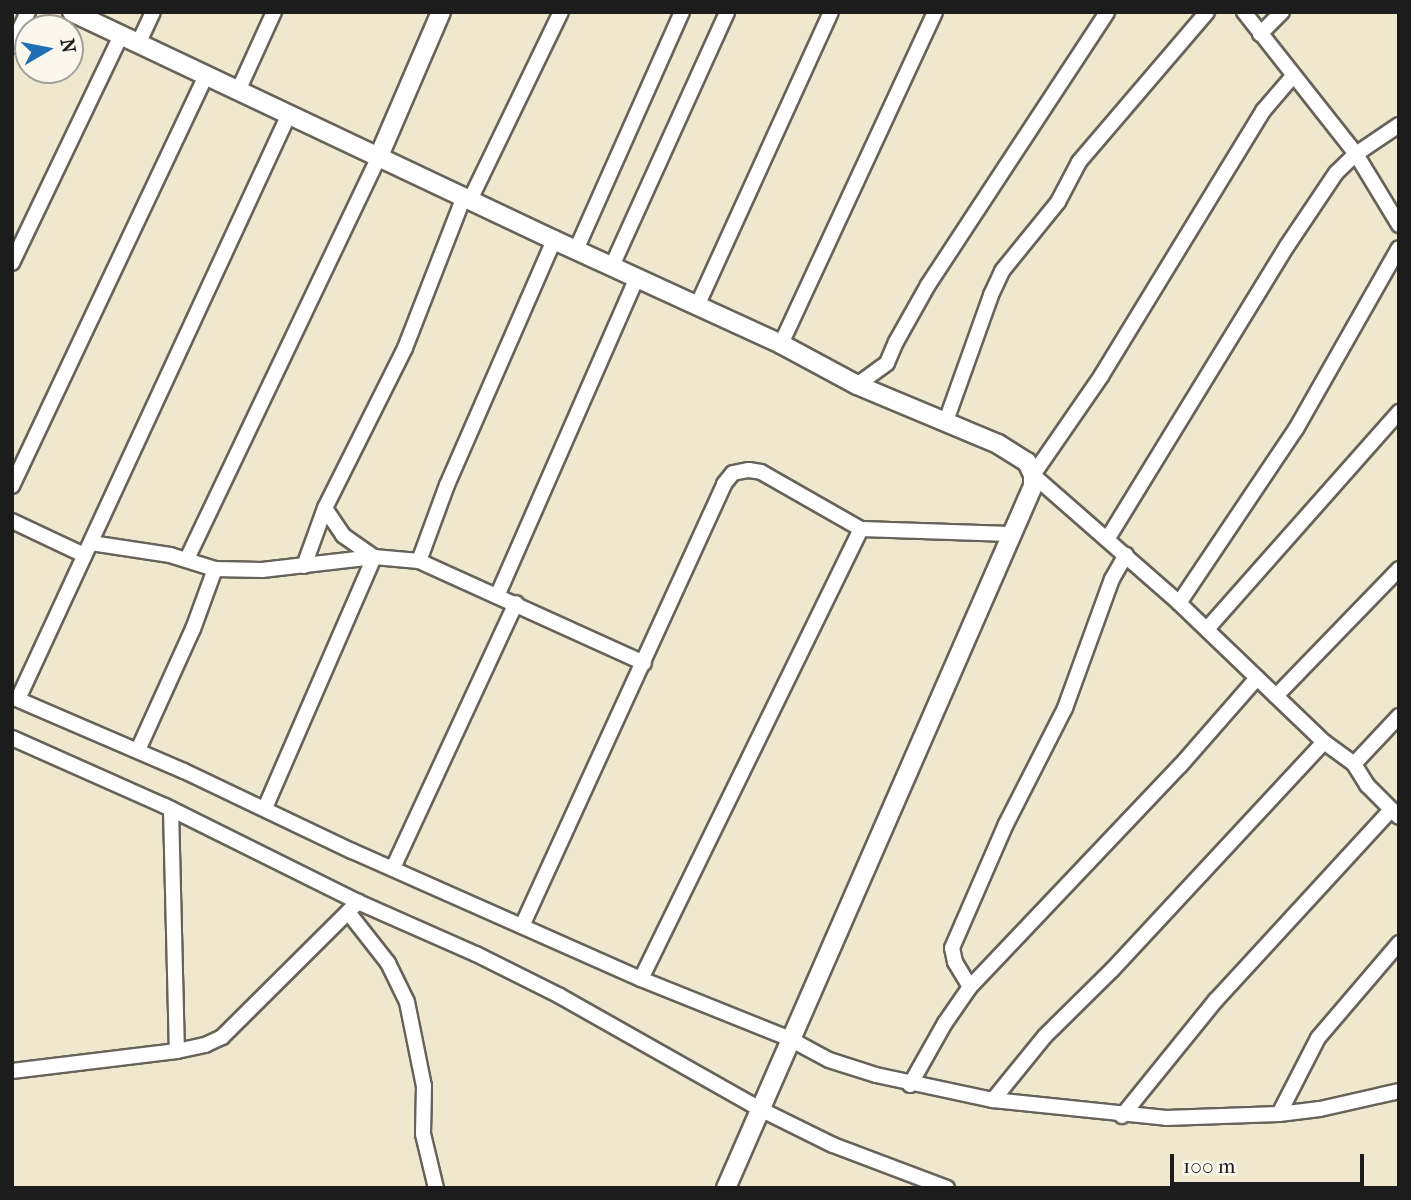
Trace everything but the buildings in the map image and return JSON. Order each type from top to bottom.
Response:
[{"type":"street","points":[[12,46],[28,12]]},
{"type":"street","points":[[72,12],[781,344],[857,385],[946,421],[1015,453],[1027,462],[1033,475],[1033,486],[726,1188]]},
{"type":"street","points":[[139,42],[153,12]]},
{"type":"street","points":[[238,91],[274,12]]},
{"type":"street","points":[[187,559],[379,156],[441,12]]},
{"type":"street","points":[[304,566],[325,508],[405,348],[467,198],[561,12]]},
{"type":"street","points":[[576,250],[682,12]]},
{"type":"street","points":[[612,266],[727,12]]},
{"type":"street","points":[[698,306],[831,12]]},
{"type":"street","points":[[781,344],[935,12]]},
{"type":"street","points":[[857,385],[887,363],[928,285],[1107,12]]},
{"type":"street","points":[[946,421],[1002,271],[1058,202],[1079,162],[1206,12]]},
{"type":"street","points":[[1244,12],[1356,154],[1399,225]]},
{"type":"street","points":[[1260,34],[1282,12]]},
{"type":"street","points":[[12,263],[121,35]]},
{"type":"street","points":[[12,486],[205,75]]},
{"type":"street","points":[[1033,475],[1102,375],[1263,111],[1293,76]]},
{"type":"street","points":[[289,114],[88,549],[15,698],[138,750],[393,868],[788,1043],[829,1060],[910,1085],[993,1100],[1122,1116],[1188,1119],[1320,1109],[1399,1091]]},
{"type":"street","points":[[1108,538],[1287,246],[1336,173],[1356,154],[1399,124]]},
{"type":"street","points":[[419,561],[457,462],[554,240]]},
{"type":"street","points":[[1179,603],[1296,429],[1399,248]]},
{"type":"street","points":[[498,594],[637,278]]},
{"type":"street","points":[[1207,629],[1399,412]]},
{"type":"street","points":[[522,926],[644,663],[723,484],[733,473],[749,470],[761,472],[861,529],[1011,534]]},
{"type":"street","points":[[1033,475],[1179,603],[1324,742],[1354,764],[1367,785],[1395,813],[1216,1000],[1122,1116]]},
{"type":"street","points":[[325,508],[343,535],[374,557]]},
{"type":"street","points":[[12,521],[88,549],[187,559],[215,569],[262,570],[374,557],[419,561],[498,594],[644,663]]},
{"type":"street","points":[[642,979],[861,529]]},
{"type":"street","points":[[970,987],[955,962],[952,948],[1006,824],[1065,708],[1112,579],[1126,555]]},
{"type":"street","points":[[265,808],[374,557]]},
{"type":"street","points":[[138,750],[193,629],[215,569]]},
{"type":"street","points":[[1276,696],[1399,569]]},
{"type":"street","points":[[393,868],[516,603]]},
{"type":"street","points":[[910,1085],[945,1023],[970,987],[1180,766],[1257,678]]},
{"type":"street","points":[[1354,764],[1399,716]]},
{"type":"street","points":[[12,738],[172,809],[353,907],[476,954],[763,1101],[833,1145],[947,1188]]},
{"type":"street","points":[[993,1100],[1045,1036],[1112,970],[1324,742]]},
{"type":"street","points":[[172,809],[177,1051]]},
{"type":"street","points":[[12,1071],[177,1051],[205,1045],[231,1030],[353,907]]},
{"type":"street","points":[[353,907],[388,963],[407,1002],[424,1086],[423,1133],[436,1188]]},
{"type":"street","points":[[1279,1114],[1318,1038],[1399,943]]}]
